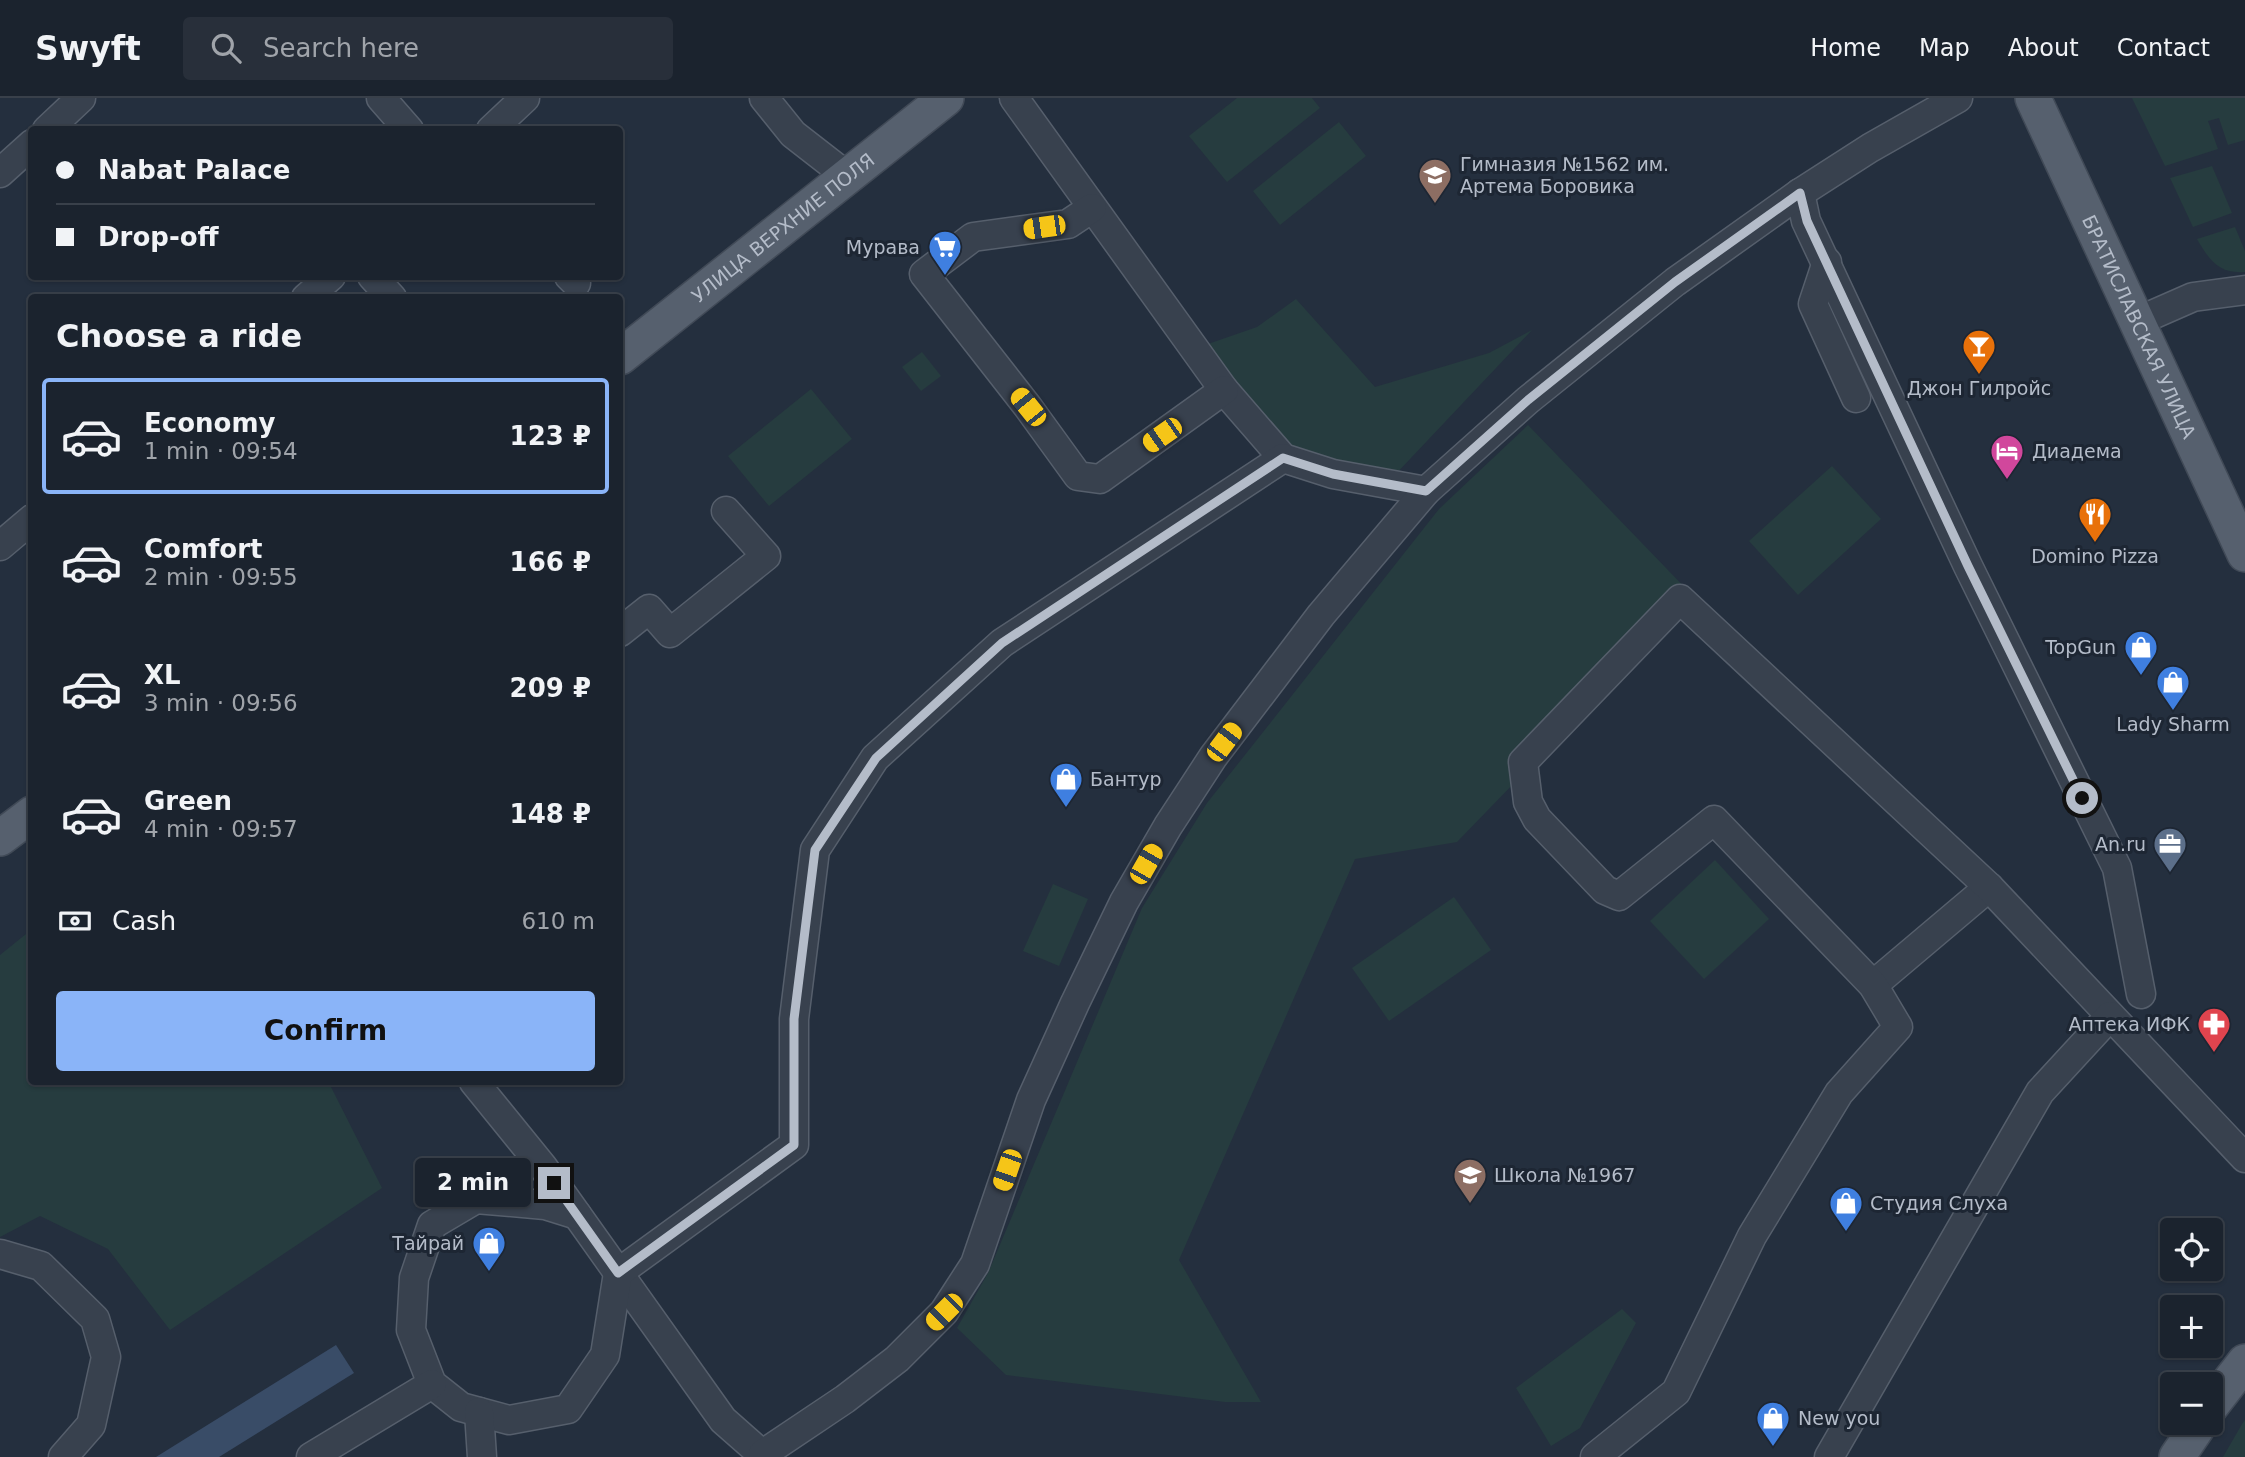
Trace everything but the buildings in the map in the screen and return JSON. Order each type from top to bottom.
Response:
[{"type":"main road","name":"УЛИЦА ВЕРХНИЕ ПОЛЯ","points":[[623,355],[946,98]]},
{"type":"main road","name":"БРАТИСЛАВСКАЯ УЛИЦА","points":[[2033,98],[2245,554]]},
{"type":"main road","points":[[0,838],[28,817]]},
{"type":"main road","points":[[2223,1390],[2245,1362]]},
{"type":"main road","points":[[2177,1457],[2192,1435]]},
{"type":"street","points":[[51,126],[81,98]]},
{"type":"street","points":[[381,98],[406,126]]},
{"type":"street","points":[[495,126],[525,98]]},
{"type":"street","points":[[764,98],[793,134],[847,176]]},
{"type":"street","points":[[1014,98],[1224,390],[1283,458],[1333,474],[1426,491]]},
{"type":"street","points":[[476,1085],[542,1167],[723,1420],[764,1456],[897,1359],[944,1312],[975,1264],[1031,1100],[1075,1003],[1124,902],[1162,837],[1213,757],[1321,615],[1426,491],[1528,400],[1675,282],[1800,193],[1870,148],[1958,98]]},
{"type":"street","points":[[0,173],[28,148]]},
{"type":"street","points":[[1800,193],[1807,221],[1968,566],[2117,868],[2141,994]]},
{"type":"street","points":[[1093,208],[1068,224],[973,237],[924,274],[1078,476],[1100,479],[1224,390]]},
{"type":"street","points":[[1827,262],[1813,304],[1856,398]]},
{"type":"street","points":[[311,294],[326,280]]},
{"type":"street","points":[[376,280],[388,294]]},
{"type":"street","points":[[2136,322],[2193,297],[2245,290]]},
{"type":"street","points":[[577,1215],[545,1205],[476,1199],[432,1225],[414,1278],[411,1330],[432,1384],[461,1407],[509,1420],[568,1409],[605,1355],[618,1273],[794,1145],[794,1019],[815,850],[876,758],[1002,643],[1283,458]]},
{"type":"street","points":[[623,630],[649,609],[670,633],[766,556],[726,510]]},
{"type":"street","points":[[0,546],[28,523]]},
{"type":"street","points":[[1595,1457],[1676,1392],[1759,1224],[1839,1093],[1898,1027],[1873,985],[1714,820],[1619,896],[1605,890],[1538,819],[1528,802],[1523,762],[1680,599],[1989,887],[2245,1158]]},
{"type":"street","points":[[1873,985],[1989,887]]},
{"type":"street","points":[[1829,1457],[2040,1092],[2110,1016]]},
{"type":"street","points":[[0,1254],[41,1266],[95,1319],[106,1357],[91,1425],[63,1457]]},
{"type":"street","points":[[312,1457],[432,1384]]},
{"type":"street","points":[[479,1412],[482,1457]]},
{"type":"green space","points":[[1237,98],[1312,98],[1320,108],[1227,182],[1189,136]]},
{"type":"green space","points":[[2132,98],[2245,98],[2245,140],[2228,145],[2219,118],[2208,121],[2218,149],[2165,166]]},
{"type":"green space","points":[[1339,122],[1366,156],[1280,225],[1253,191]]},
{"type":"green space","points":[[2212,166],[2232,213],[2193,227],[2170,178]]},
{"type":"green space","points":[[2235,227],[2245,251],[2245,272],[2228,271],[2216,264],[2197,239]]},
{"type":"green space","points":[[1296,299],[1375,387],[1489,353],[1532,330],[1393,477],[1290,447],[1205,345],[1257,327]]},
{"type":"green space","points":[[922,352],[941,376],[921,391],[902,367]]},
{"type":"green space","points":[[811,389],[852,439],[769,506],[728,456]]},
{"type":"green space","points":[[1528,425],[1694,597],[1457,842],[1355,859],[1179,1260],[1261,1402],[1225,1402],[1006,1375],[957,1328],[988,1273],[1142,908],[1207,803],[1439,509]]},
{"type":"green space","points":[[1832,466],[1881,519],[1798,595],[1749,541]]},
{"type":"green space","points":[[1715,860],[1769,919],[1704,979],[1650,921]]},
{"type":"green space","points":[[1053,884],[1088,899],[1059,966],[1023,951]]},
{"type":"green space","points":[[1454,897],[1491,950],[1389,1021],[1352,968]]},
{"type":"green space","points":[[28,932],[28,1085],[330,1085],[382,1188],[170,1330],[108,1249],[40,1216],[0,1237],[0,955]]},
{"type":"green space","points":[[1622,1309],[1636,1323],[1580,1428],[1551,1446],[1516,1388]]},
{"type":"green space","points":[[2245,1420],[2245,1457],[2223,1457],[2242,1424]]},
{"type":"water","points":[[336,1345],[354,1373],[219,1457],[156,1457]]},
{"type":"place","name":"Гимназия №1562 им. Артема Боровика","points":[[1435,205]]},
{"type":"place","name":"Мурава","points":[[945,277]]},
{"type":"place","name":"Джон Гилройс","points":[[1979,376]]},
{"type":"place","name":"Диадема","points":[[2007,481]]},
{"type":"place","name":"Domino Pizza","points":[[2095,544]]},
{"type":"place","name":"TopGun","points":[[2141,677]]},
{"type":"place","name":"Lady Sharm","points":[[2173,712]]},
{"type":"place","name":"Бантур","points":[[1066,809]]},
{"type":"place","name":"An.ru","points":[[2170,874]]},
{"type":"place","name":"Аптека ИФК","points":[[2214,1054]]},
{"type":"place","name":"Школа №1967","points":[[1470,1205]]},
{"type":"place","name":"Студия Слуха","points":[[1846,1233]]},
{"type":"place","name":"Тайрай","points":[[489,1273]]},
{"type":"place","name":"New you","points":[[1773,1448]]},
{"type":"route","points":[[554,1183],[618,1273],[794,1145],[794,1019],[815,850],[876,758],[1002,643],[1283,458],[1333,474],[1426,491],[1528,400],[1675,282],[1800,193],[1807,221],[1968,566],[2082,798]]}]
